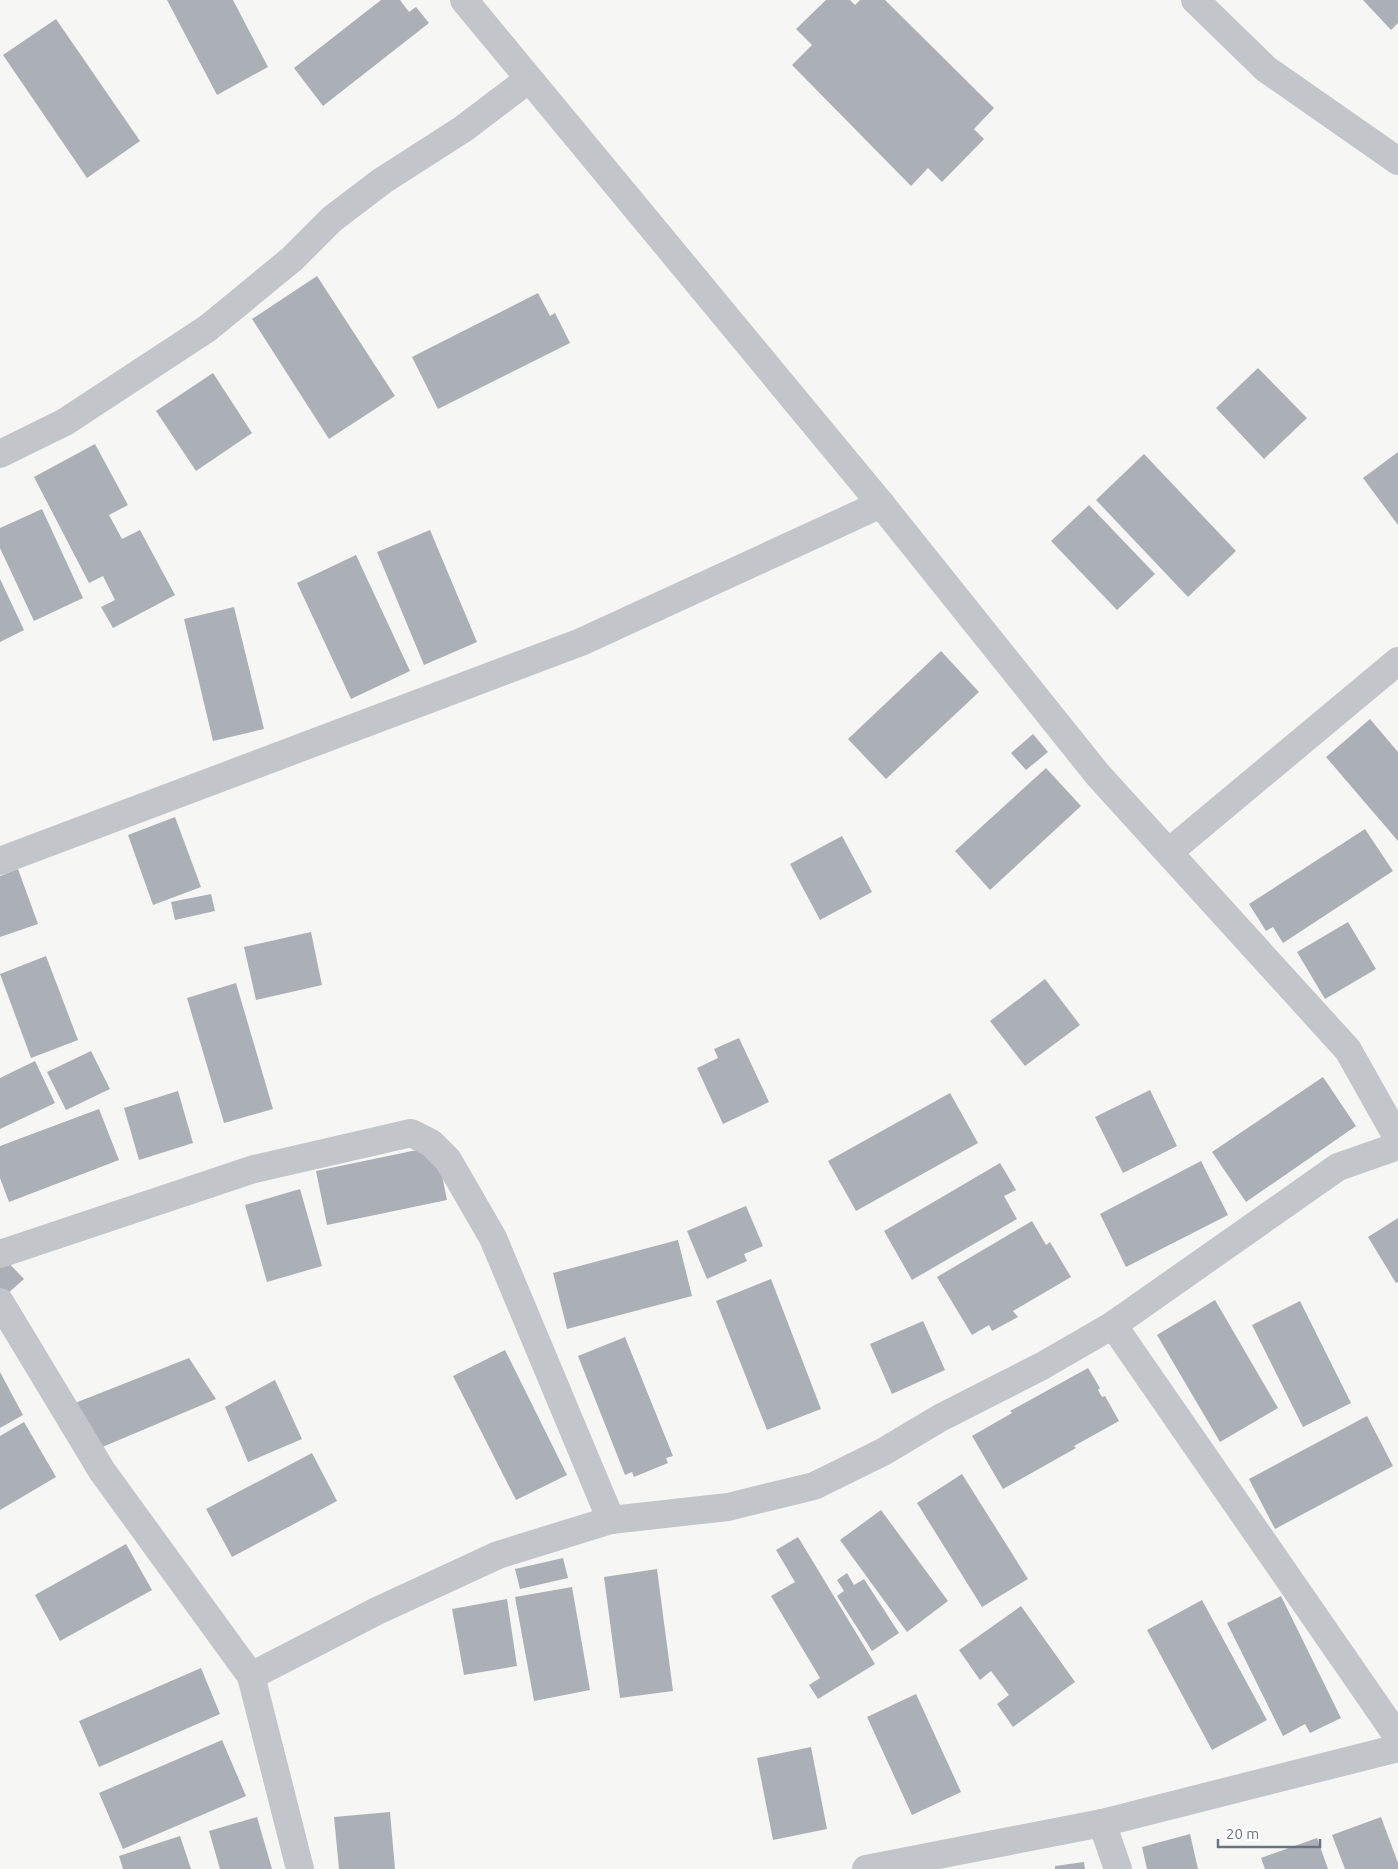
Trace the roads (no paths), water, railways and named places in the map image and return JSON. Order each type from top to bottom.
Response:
[{"type":"street","points":[[464,0],[880,504],[1098,775],[1348,1050],[1398,1139]]},
{"type":"street","points":[[1195,0],[1266,68],[1398,161]]},
{"type":"street","points":[[0,454],[65,422],[208,328],[292,259],[332,219],[382,181],[463,129],[529,79]]},
{"type":"street","points":[[0,861],[581,642],[880,504]]},
{"type":"street","points":[[1169,852],[1398,662]]},
{"type":"street","points":[[0,1254],[254,1169],[411,1133],[431,1143],[448,1160],[493,1238],[611,1520]]},
{"type":"street","points":[[251,1676],[377,1611],[498,1555],[611,1520],[728,1507],[814,1486],[883,1452],[940,1418],[1042,1366],[1114,1325],[1338,1167],[1398,1146]]},
{"type":"street","points":[[0,1302],[102,1471],[251,1676],[300,1869]]},
{"type":"street","points":[[1114,1325],[1398,1737]]},
{"type":"street","points":[[866,1869],[1102,1823],[1398,1748]]},
{"type":"street","points":[[1102,1823],[1118,1869]]}]
